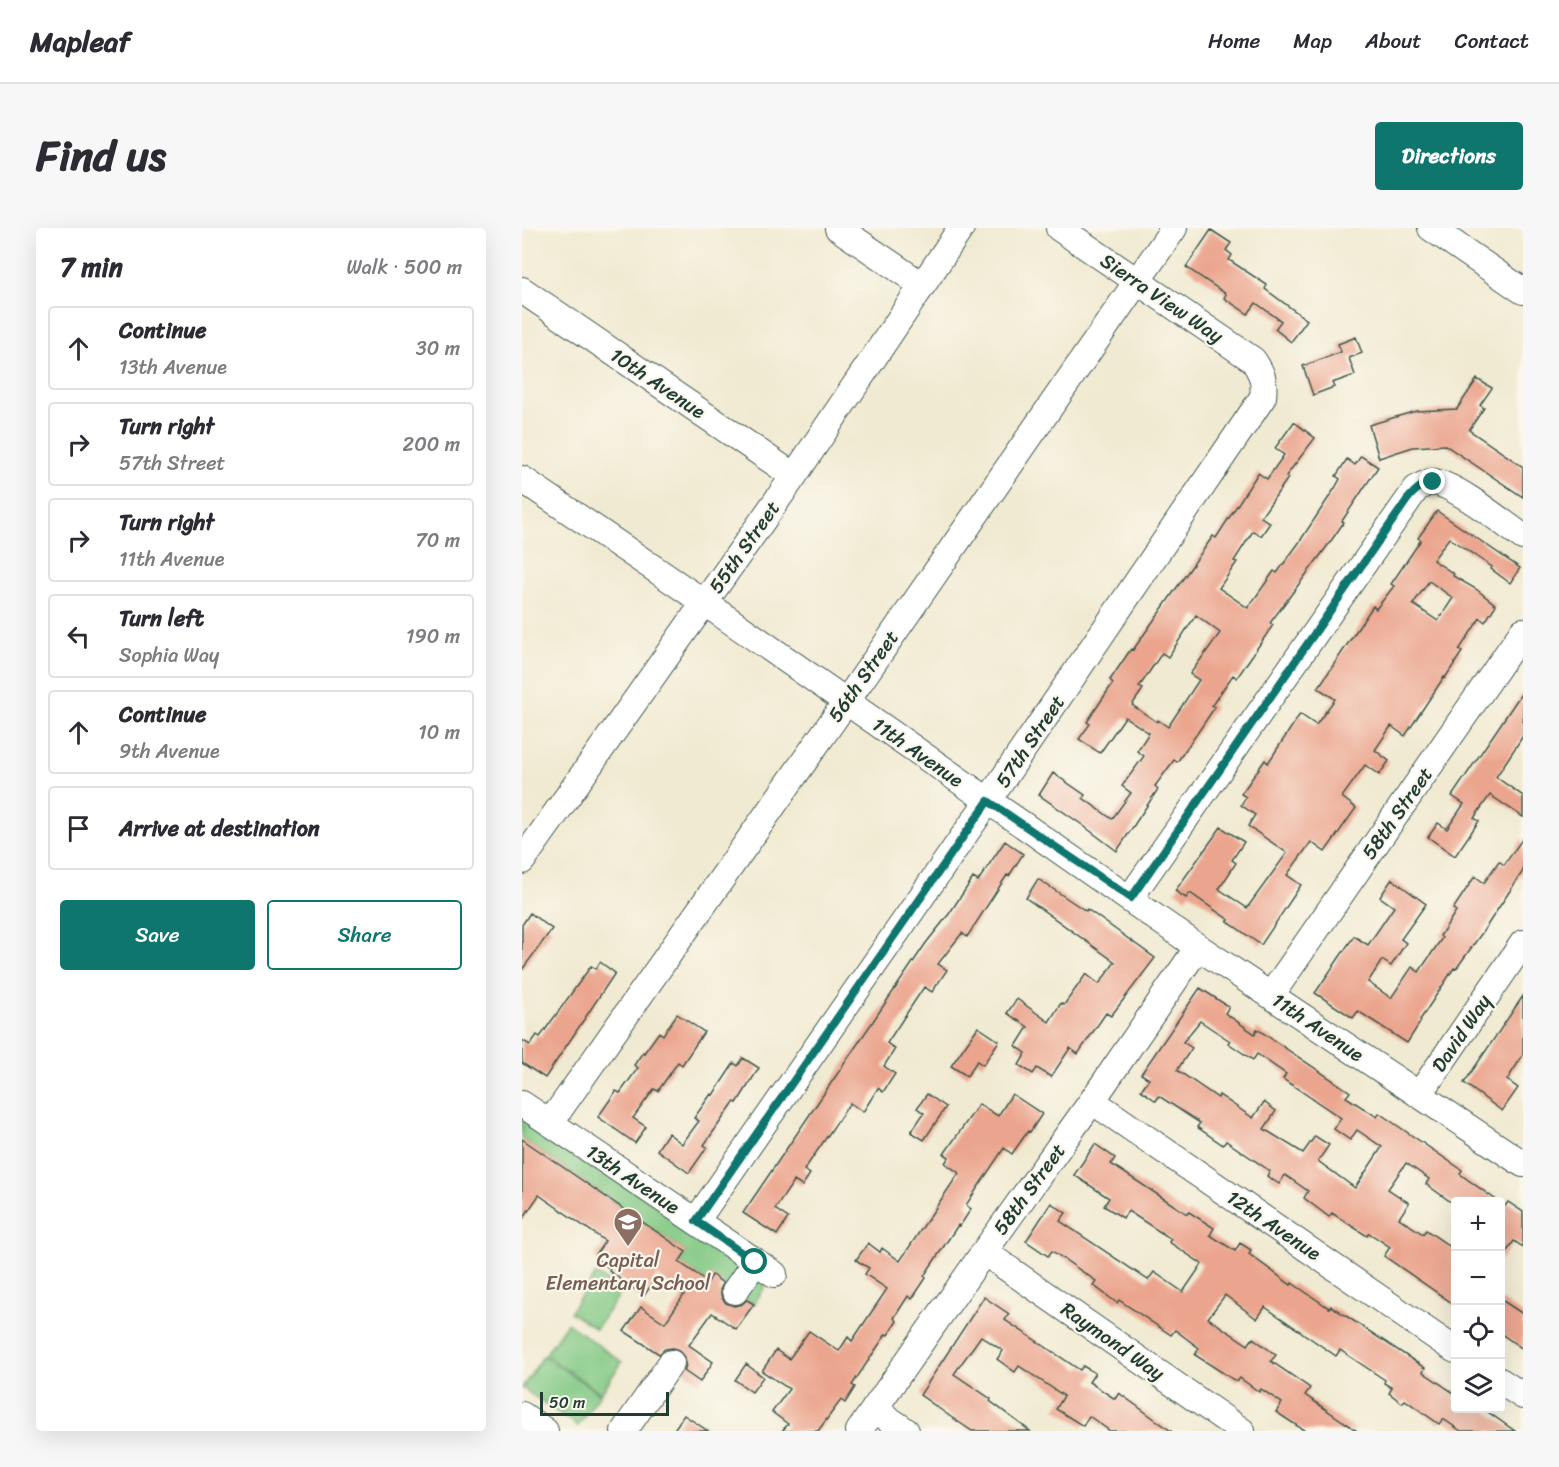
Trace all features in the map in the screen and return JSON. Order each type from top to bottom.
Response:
[{"type":"street","points":[[838,228],[922,285]]},
{"type":"street","name":"55th Street","points":[[522,861],[794,476],[961,228]]},
{"type":"street","name":"Sierra View Way","points":[[1059,228],[1253,360],[1262,373]]},
{"type":"street","name":"56th Street","points":[[550,1123],[846,702],[1174,228]]},
{"type":"street","points":[[1431,228],[1523,291]]},
{"type":"street","name":"10th Avenue","points":[[522,290],[794,476]]},
{"type":"street","name":"57th Street","points":[[696,1221],[1260,404],[1264,384],[1262,373]]},
{"type":"street","name":"11th Avenue","points":[[522,479],[705,603],[1131,898],[1198,947],[1419,1095],[1519,1154]]},
{"type":"street","points":[[1131,898],[1416,489],[1433,482],[1451,488],[1523,537]]},
{"type":"street","name":"58th Street","points":[[1271,995],[1523,631]]},
{"type":"street","name":"David Way","points":[[1419,1095],[1523,943]]},
{"type":"street","name":"58th Street","points":[[859,1431],[1198,947]]},
{"type":"street","name":"12th Avenue","points":[[1092,1101],[1451,1347]]},
{"type":"street","name":"13th Avenue","points":[[522,1104],[764,1268],[735,1291]]},
{"type":"street","name":"Raymond Way","points":[[984,1252],[1242,1431]]},
{"type":"street","points":[[624,1431],[671,1362]]},
{"type":"street","points":[[1505,1384],[1523,1396]]},
{"type":"street","points":[[874,1409],[906,1431]]},
{"type":"street","points":[[522,1415],[545,1431]]},
{"type":"green space","points":[[522,1114],[768,1282],[754,1304],[712,1276],[708,1282],[679,1262],[686,1252],[522,1139]]},
{"type":"green space","points":[[596,1274],[622,1291],[596,1329],[570,1312]]},
{"type":"green space","points":[[567,1323],[622,1362],[601,1393],[545,1355]]},
{"type":"green space","points":[[543,1356],[600,1394],[578,1426],[522,1388]]},
{"type":"building","points":[[1211,230],[1231,243],[1226,250],[1232,255],[1229,260],[1267,285],[1265,289],[1307,320],[1291,342],[1275,329],[1281,321],[1256,303],[1248,314],[1224,298],[1226,294],[1186,267]]},
{"type":"building","points":[[1356,337],[1362,353],[1349,358],[1355,375],[1332,383],[1334,387],[1313,395],[1303,366],[1341,352],[1338,344]]},
{"type":"building","points":[[1477,379],[1492,388],[1480,405],[1484,408],[1469,430],[1523,467],[1523,497],[1445,445],[1413,447],[1379,458],[1369,425],[1416,411],[1457,409]]},
{"type":"building","points":[[1294,422],[1315,438],[1286,476],[1288,478],[1261,517],[1270,523],[1261,536],[1253,531],[1234,561],[1237,562],[1219,588],[1248,608],[1274,571],[1277,573],[1298,544],[1335,488],[1340,479],[1336,476],[1347,459],[1355,465],[1361,456],[1378,467],[1331,541],[1270,623],[1273,625],[1237,678],[1233,675],[1212,705],[1215,707],[1196,735],[1177,762],[1174,760],[1155,786],[1158,789],[1117,851],[1039,795],[1053,773],[1085,795],[1083,798],[1112,819],[1131,793],[1122,786],[1144,756],[1137,751],[1149,733],[1125,717],[1100,753],[1079,739],[1090,724],[1087,722],[1113,683],[1110,680],[1213,536],[1216,538],[1258,473],[1267,479],[1284,455],[1275,448]],"holes":[[[1196,615],[1220,633],[1190,674],[1199,680],[1168,727],[1132,705],[1143,689],[1139,687],[1162,653],[1168,657]]]},
{"type":"building","points":[[1437,511],[1520,568],[1510,583],[1491,569],[1492,567],[1449,538],[1433,560],[1496,605],[1485,622],[1480,618],[1459,650],[1462,652],[1405,736],[1391,726],[1375,750],[1389,761],[1379,775],[1365,765],[1342,797],[1356,808],[1325,852],[1311,842],[1287,875],[1301,885],[1261,945],[1190,893],[1186,898],[1175,891],[1221,827],[1244,842],[1232,860],[1236,863],[1219,889],[1247,908],[1287,853],[1248,826],[1255,815],[1241,805],[1246,797],[1241,794],[1265,760],[1268,763],[1300,714],[1316,725],[1335,699],[1318,688],[1373,606],[1376,609],[1394,586],[1391,584],[1421,540],[1418,538]],"holes":[[[1429,581],[1453,598],[1438,621],[1413,604]]]},
{"type":"building","points":[[1523,691],[1523,736],[1496,777],[1523,796],[1523,817],[1490,795],[1474,818],[1479,821],[1455,856],[1428,837],[1438,823],[1447,829],[1464,804],[1452,796]]},
{"type":"building","points":[[1523,838],[1523,871],[1484,930],[1456,969],[1454,968],[1407,1043],[1358,1011],[1353,1018],[1315,993],[1354,936],[1368,945],[1394,907],[1380,897],[1392,879],[1426,904],[1401,939],[1406,943],[1391,966],[1382,960],[1368,982],[1391,998],[1412,967],[1419,972],[1442,938],[1440,936],[1456,911],[1453,909],[1475,876],[1484,883],[1499,861],[1504,865]]},
{"type":"building","points":[[1005,841],[1023,854],[967,937],[962,933],[938,964],[947,970],[932,992],[924,987],[887,1043],[895,1049],[884,1066],[895,1074],[883,1092],[878,1088],[863,1112],[850,1103],[804,1170],[810,1174],[802,1186],[794,1181],[775,1209],[788,1218],[777,1235],[743,1213],[926,943],[973,878],[978,881]]},
{"type":"building","points":[[1038,879],[1086,911],[1087,909],[1155,958],[1111,1016],[1106,1013],[1078,1054],[1070,1048],[1051,1077],[1037,1068],[1033,1074],[1019,1065],[1026,1053],[1016,1046],[1028,1027],[1007,1013],[1017,999],[1049,1022],[1061,1003],[1064,1005],[1086,974],[1099,984],[1115,962],[1026,898]]},
{"type":"building","points":[[530,913],[552,929],[522,970],[522,925]]},
{"type":"building","points":[[600,962],[615,973],[545,1078],[522,1063],[522,1040],[530,1045],[537,1035],[540,1037],[591,966],[596,969]]},
{"type":"building","points":[[1200,988],[1229,1007],[1225,1013],[1255,1034],[1257,1029],[1350,1092],[1346,1097],[1377,1117],[1379,1113],[1462,1170],[1460,1174],[1492,1197],[1451,1197],[1451,1202],[1426,1184],[1429,1179],[1406,1163],[1388,1189],[1409,1203],[1399,1218],[1423,1234],[1426,1230],[1451,1247],[1451,1302],[1384,1256],[1390,1247],[1369,1233],[1367,1236],[1332,1213],[1329,1217],[1304,1198],[1308,1191],[1285,1175],[1279,1184],[1267,1176],[1270,1171],[1226,1141],[1223,1145],[1197,1127],[1200,1123],[1159,1096],[1156,1101],[1141,1090],[1149,1079],[1141,1074]],"holes":[[[1200,1021],[1230,1041],[1228,1043],[1253,1060],[1257,1054],[1286,1074],[1283,1079],[1341,1118],[1334,1129],[1350,1140],[1357,1130],[1382,1147],[1355,1188],[1318,1161],[1329,1145],[1315,1136],[1303,1153],[1264,1129],[1276,1111],[1264,1102],[1253,1118],[1177,1070],[1192,1048],[1183,1042]]]},
{"type":"building","points":[[1523,996],[1523,1055],[1507,1080],[1518,1088],[1502,1111],[1464,1083]]},
{"type":"building","points":[[677,1014],[704,1032],[682,1065],[678,1062],[658,1091],[654,1089],[633,1118],[646,1127],[635,1143],[598,1117],[616,1091],[620,1093],[638,1068],[634,1065],[643,1052],[659,1032],[663,1035]]},
{"type":"building","points":[[978,1027],[999,1041],[983,1065],[977,1061],[967,1076],[951,1066]]},
{"type":"building","points":[[743,1058],[759,1068],[737,1103],[734,1102],[704,1145],[707,1147],[689,1173],[657,1150],[668,1133],[682,1144],[699,1121],[694,1118],[711,1094],[713,1095],[734,1063],[738,1066]]},
{"type":"building","points":[[927,1094],[946,1107],[924,1140],[911,1132],[924,1113],[917,1108]]},
{"type":"building","points":[[1012,1094],[1042,1114],[1030,1132],[1028,1131],[1012,1154],[1004,1148],[966,1205],[971,1209],[924,1276],[926,1278],[912,1299],[908,1296],[894,1318],[897,1321],[852,1385],[855,1387],[845,1403],[841,1400],[818,1431],[782,1431],[788,1424],[772,1412],[789,1389],[762,1371],[776,1350],[789,1359],[809,1331],[839,1351],[848,1337],[852,1341],[887,1289],[865,1274],[869,1268],[856,1260],[868,1243],[880,1252],[882,1248],[900,1261],[959,1173],[945,1163],[949,1157],[944,1154],[979,1104],[998,1116]]},
{"type":"building","name":"Capital Elementary School","points":[[522,1139],[686,1252],[679,1262],[708,1282],[712,1275],[723,1283],[720,1290],[726,1303],[734,1306],[747,1300],[754,1304],[736,1329],[712,1313],[689,1345],[713,1362],[700,1382],[684,1371],[685,1357],[679,1350],[665,1349],[659,1354],[624,1331],[641,1307],[665,1323],[684,1295],[657,1276],[644,1296],[609,1271],[610,1269],[594,1257],[605,1241],[539,1195],[522,1220]]},
{"type":"building","points":[[1095,1144],[1115,1158],[1111,1164],[1187,1214],[1189,1212],[1214,1228],[1210,1235],[1235,1251],[1240,1243],[1251,1250],[1249,1254],[1291,1285],[1292,1283],[1329,1308],[1331,1306],[1425,1368],[1423,1372],[1451,1391],[1451,1413],[1489,1413],[1515,1431],[1461,1431],[1443,1419],[1439,1424],[1405,1400],[1402,1403],[1389,1393],[1392,1388],[1384,1383],[1385,1380],[1340,1350],[1336,1356],[1265,1307],[1257,1319],[1225,1295],[1208,1318],[1248,1345],[1253,1338],[1276,1355],[1271,1361],[1310,1388],[1305,1395],[1357,1431],[1305,1431],[1276,1412],[1282,1403],[1261,1389],[1259,1392],[1240,1378],[1237,1382],[1195,1355],[1199,1348],[1175,1330],[1171,1335],[1119,1300],[1117,1303],[1093,1285],[1096,1281],[1052,1251],[1048,1256],[1026,1241],[1051,1203],[1066,1213],[1060,1221],[1148,1280],[1154,1272],[1183,1292],[1202,1264],[1169,1242],[1171,1239],[1128,1211],[1123,1218],[1104,1206],[1109,1198],[1074,1175]]},
{"type":"building","points":[[1508,1202],[1523,1212],[1523,1247],[1514,1241],[1505,1254],[1505,1206]]},
{"type":"building","points":[[984,1297],[1009,1314],[1005,1320],[1080,1370],[1083,1366],[1095,1373],[1089,1382],[1115,1399],[1119,1393],[1171,1431],[1110,1431],[1089,1416],[1083,1426],[1056,1409],[1064,1396],[1019,1366],[1015,1372],[997,1359],[1003,1351],[981,1336],[954,1374],[991,1399],[990,1401],[1030,1431],[972,1431],[920,1395]]},
{"type":"building","points":[[1505,1302],[1523,1314],[1523,1349],[1505,1336]]},
{"type":"building","points":[[746,1364],[763,1377],[752,1392],[735,1380]]},
{"type":"building","points":[[684,1415],[708,1431],[673,1431]]},
{"type":"place","name":"Capital Elementary School","points":[[628,1248]]},
{"type":"route","points":[[755,1262],[696,1221],[988,801],[1131,898],[1407,500],[1416,489],[1433,482]]}]
